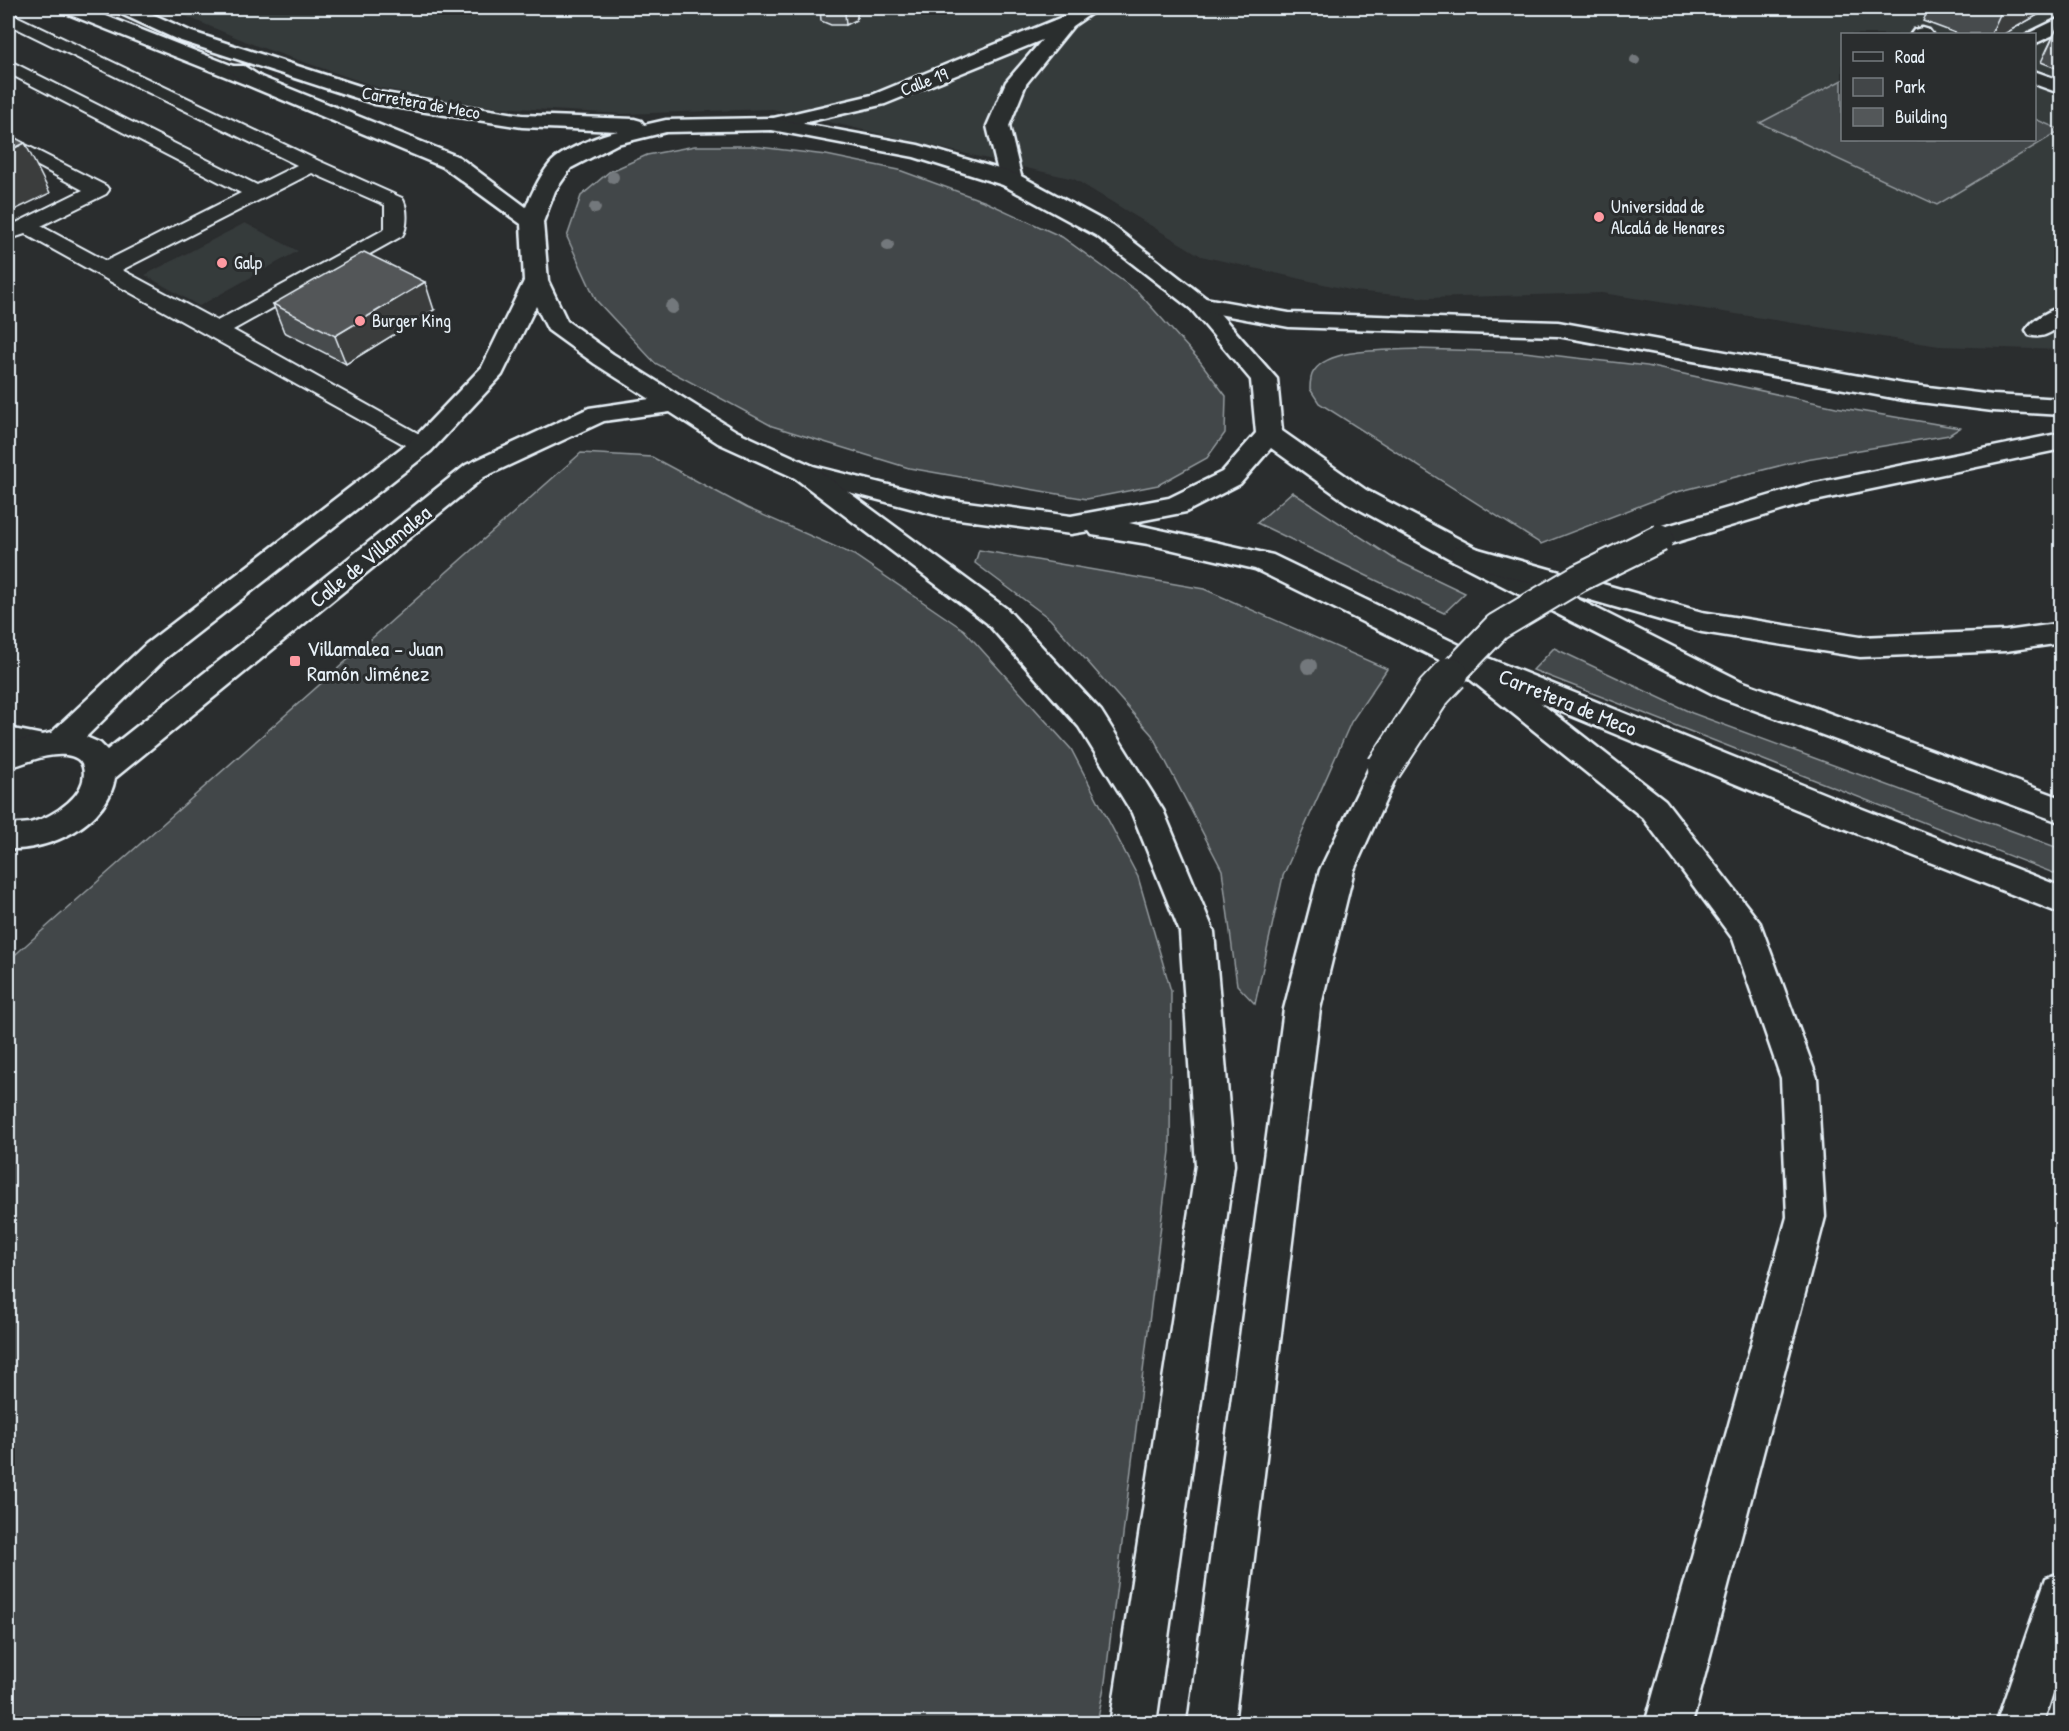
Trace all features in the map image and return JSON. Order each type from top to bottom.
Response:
[{"type":"main road","points":[[70,8],[254,81]]},
{"type":"main road","name":"Carretera de Meco","points":[[124,8],[185,36],[375,98],[522,121],[666,126]]},
{"type":"main road","name":"Calle 19","points":[[772,124],[878,100],[1069,21],[1089,8]]},
{"type":"main road","name":"Calle 19","points":[[1011,180],[998,126],[1016,82],[1069,21]]},
{"type":"main road","points":[[2036,37],[2061,23]]},
{"type":"main road","name":"Carretera de Meco","points":[[185,36],[254,81],[451,162],[532,222]]},
{"type":"main road","points":[[2036,78],[2061,88]]},
{"type":"main road","points":[[1071,525],[1176,506],[1231,478],[1269,434],[1264,380],[1232,340],[1199,304],[1106,231],[1011,180],[918,151],[772,124],[666,126],[610,139],[563,163],[544,191],[532,222],[536,281],[557,326],[604,359],[727,437],[804,472],[997,616],[1090,719],[1147,810],[1197,932],[1215,1165],[1133,1724]]},
{"type":"main road","points":[[8,756],[35,742],[422,445],[493,370],[536,281]]},
{"type":"main road","points":[[1199,304],[1289,320],[1558,329],[1904,392],[1993,403],[2061,407]]},
{"type":"main road","points":[[2038,330],[2061,314]]},
{"type":"main road","name":"Calle de Villamalea","points":[[100,773],[475,471],[598,414],[674,404]]},
{"type":"main road","points":[[1269,434],[1356,496],[1464,554],[1730,689],[2061,811]]},
{"type":"main road","points":[[1211,1724],[1302,1009],[1337,870],[1384,768],[1434,692],[1497,627],[1579,578],[1660,538],[1806,494],[2061,441]]},
{"type":"main road","name":"Carretera de Meco","points":[[804,472],[944,508],[1148,535],[1263,562],[1467,661],[2061,901]]},
{"type":"main road","points":[[1464,554],[1702,622],[1860,647],[2006,641],[2061,633]]},
{"type":"main road","points":[[1467,661],[1653,809],[1748,933],[1799,1077],[1806,1217],[1668,1724]]},
{"type":"main road","points":[[15,842],[57,825],[79,810],[95,792],[100,773],[95,758],[81,747],[35,742]]},
{"type":"main road","points":[[2019,1724],[2061,1594]]},
{"type":"lane","points":[[8,17],[312,165],[395,202],[394,232],[217,330]]},
{"type":"lane","points":[[8,66],[256,193]]},
{"type":"lane","points":[[8,142],[99,190],[16,230]]},
{"type":"lane","points":[[106,270],[312,165]]},
{"type":"lane","points":[[16,230],[106,270],[422,445]]},
{"type":"shaded area","name":"Universidad de Alcalá de Henares","points":[[166,8],[2061,8],[2061,350],[1939,346],[1602,293],[1427,298],[1354,291],[1201,256],[1074,179],[773,109],[622,114],[479,106],[380,88],[257,46]]},
{"type":"shaded area","name":"Galp","points":[[245,223],[298,251],[199,306],[145,275]]},
{"type":"green space","points":[[1841,81],[1841,141],[2036,141],[2036,119],[2061,130],[1937,205],[1760,123]]},
{"type":"green space","points":[[695,146],[751,146],[826,155],[899,170],[986,202],[1062,237],[1138,292],[1199,360],[1226,396],[1225,433],[1207,458],[1158,485],[1087,499],[909,468],[772,426],[655,363],[596,300],[567,237],[581,196],[609,172],[647,155]]},
{"type":"green space","points":[[1416,349],[1524,352],[1647,366],[1836,407],[1960,428],[1949,435],[1806,459],[1673,493],[1541,544],[1319,403],[1310,389],[1314,371],[1322,363],[1333,358],[1361,352]]},
{"type":"green space","points":[[581,453],[652,457],[747,508],[854,555],[964,630],[1071,749],[1138,877],[1171,991],[1170,1151],[1105,1682],[1097,1723],[8,1723],[8,961]]},
{"type":"green space","points":[[1292,492],[1396,560],[1465,593],[1444,613],[1257,523]]},
{"type":"green space","points":[[979,550],[1204,589],[1387,669],[1351,722],[1283,876],[1255,1004],[1237,985],[1222,870],[1152,735],[1050,619],[975,563]]},
{"type":"green space","points":[[1554,648],[1692,713],[2061,849],[2061,876],[1533,670]]},
{"type":"building","points":[[820,8],[854,8],[845,12],[830,12]]},
{"type":"building","points":[[8,134],[25,143],[8,151]]},
{"type":"building","points":[[364,252],[425,282],[335,336],[273,304]]},
{"type":"place","name":"Universidad de Alcalá de Henares","points":[[1599,217]]},
{"type":"place","name":"Galp","points":[[222,263]]},
{"type":"place","name":"Burger King","points":[[360,321]]},
{"type":"place","name":"Villamalea - Juan Ramón Jiménez","points":[[295,661]]}]
